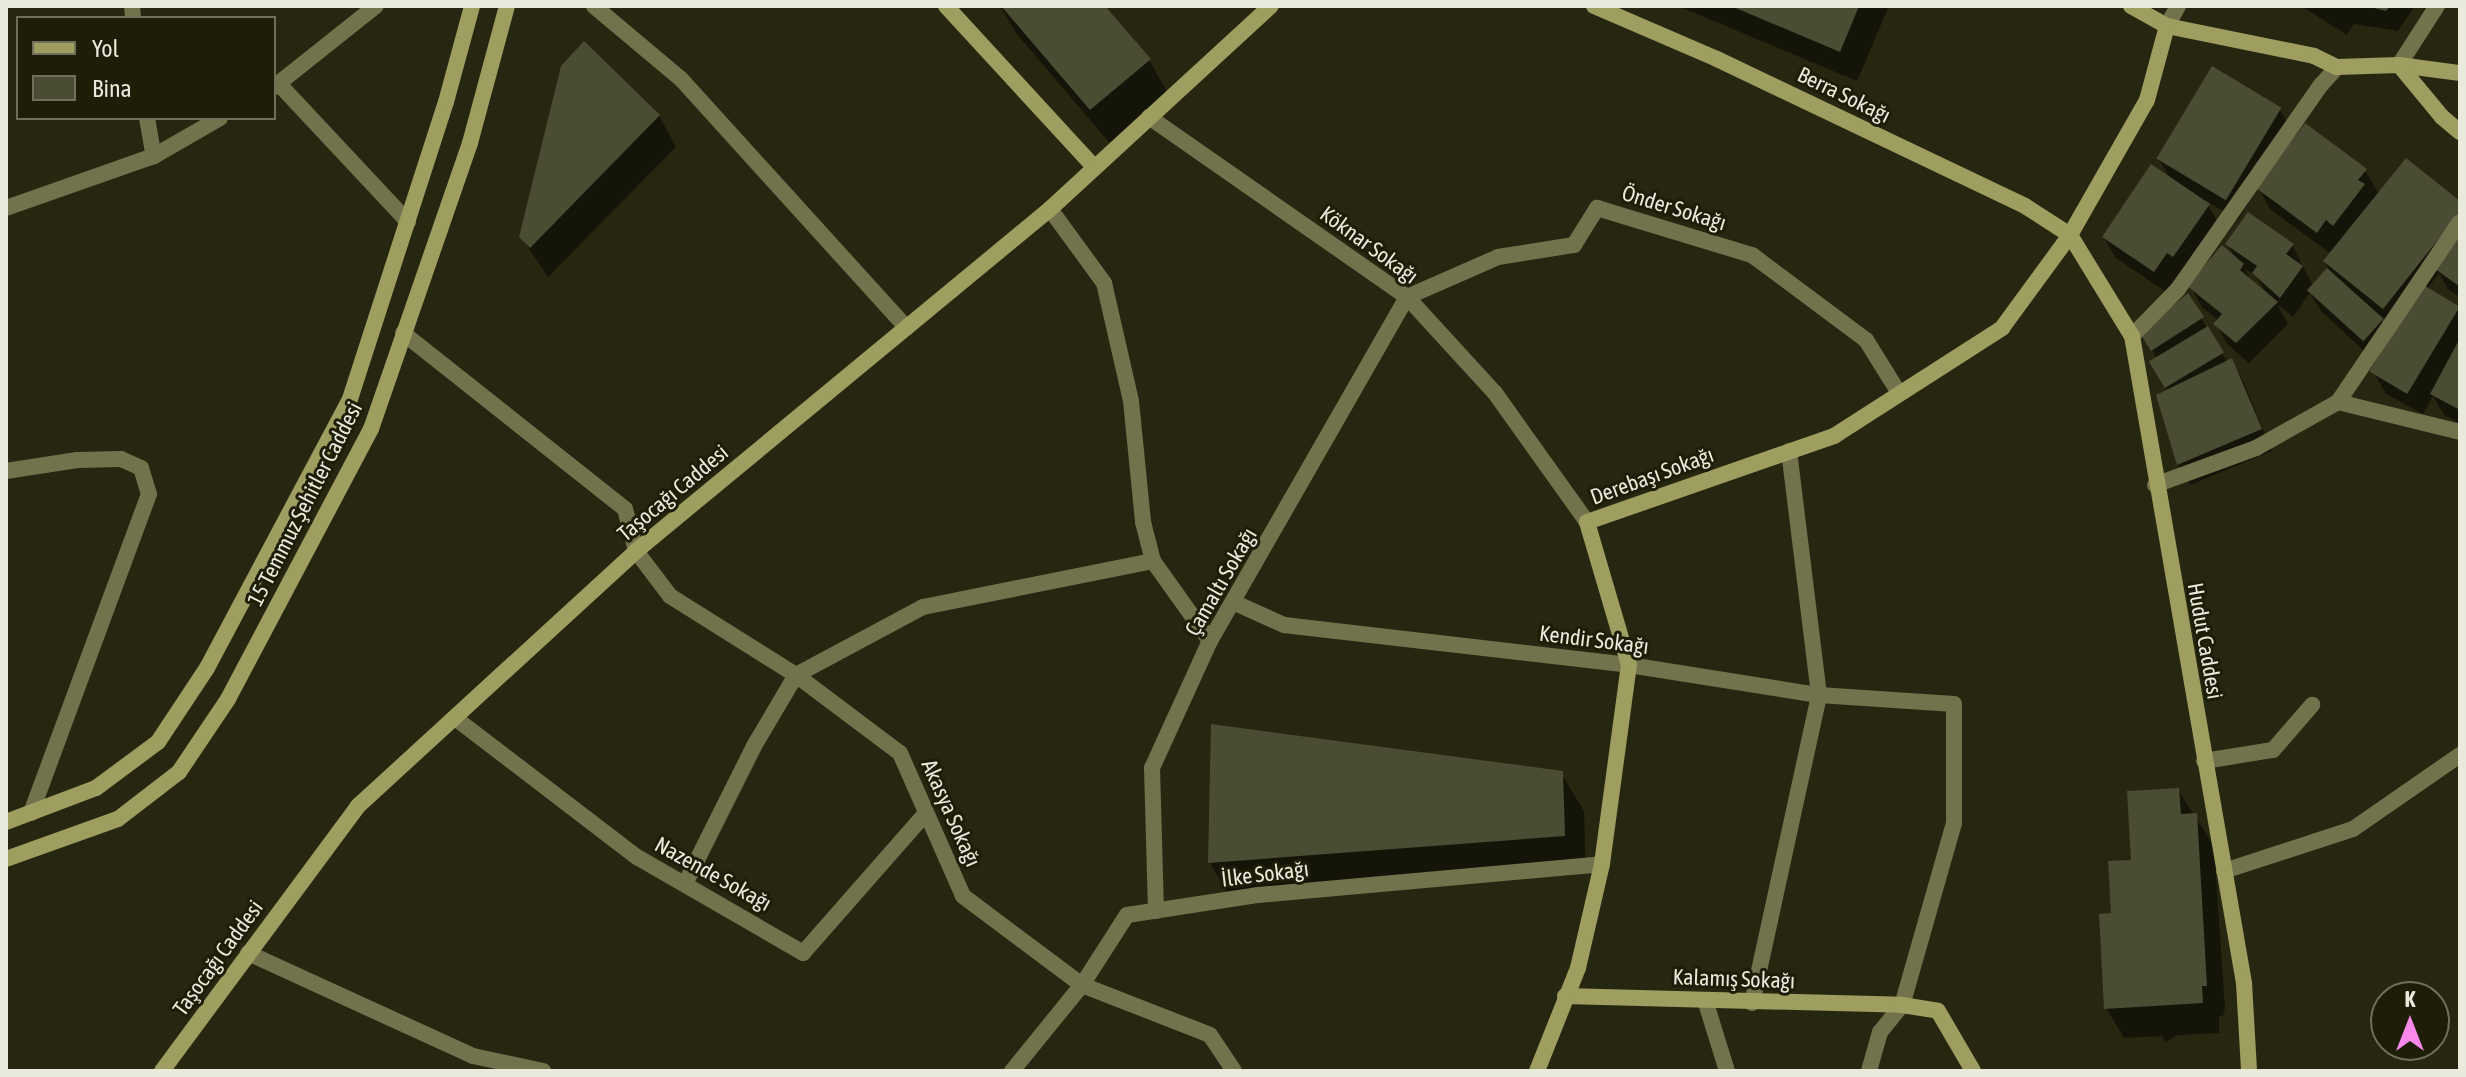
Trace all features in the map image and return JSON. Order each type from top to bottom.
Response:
[{"type":"street","points":[[376,6],[277,85],[408,222]]},
{"type":"street","name":"15 Temmuz Şehitler Caddesi","points":[[6,822],[96,788],[158,742],[207,668],[350,399],[408,222],[472,6]]},
{"type":"street","name":"15 Temmuz Şehitler Caddesi","points":[[6,859],[118,819],[179,772],[228,699],[364,443],[470,143],[507,6]]},
{"type":"street","points":[[594,6],[681,79],[907,328]]},
{"type":"street","points":[[946,6],[1094,167]]},
{"type":"street","name":"Taşocağı Caddesi","points":[[162,1071],[358,806],[636,551],[1050,209],[1271,6]]},
{"type":"street","name":"Berra Sokağı","points":[[1594,6],[1717,59],[2025,206],[2070,235]]},
{"type":"street","points":[[2131,6],[2167,26],[2314,56],[2337,67],[2399,65],[2460,73]]},
{"type":"street","points":[[2167,26],[2178,6]]},
{"type":"street","points":[[2399,65],[2437,6]]},
{"type":"street","name":"Derebaşı Sokağı","points":[[1537,1071],[1578,968],[1602,864],[1629,665],[1587,522],[1834,436],[2002,328],[2070,235],[2147,100],[2167,26]]},
{"type":"street","points":[[2399,65],[2442,117],[2460,132]]},
{"type":"street","points":[[2132,336],[2178,289],[2321,85],[2337,67]]},
{"type":"street","name":"Köknar Sokağı","points":[[1149,117],[1407,297],[1495,393],[1587,522]]},
{"type":"street","points":[[147,120],[154,156]]},
{"type":"street","points":[[6,208],[154,156],[217,120]]},
{"type":"street","name":"Önder Sokağı","points":[[1407,297],[1498,257],[1574,245],[1597,208],[1752,255],[1866,340],[1899,393]]},
{"type":"street","points":[[1050,209],[1104,283],[1131,401],[1143,522],[1153,561],[1210,641]]},
{"type":"street","points":[[2155,485],[2256,448],[2338,402],[2460,222]]},
{"type":"street","name":"Hudut Caddesi","points":[[2070,235],[2132,336],[2155,485],[2244,983],[2249,1071]]},
{"type":"street","name":"Çamaltı Sokağı","points":[[1156,911],[1152,768],[1210,641],[1407,297]]},
{"type":"street","points":[[403,333],[625,509],[636,551]]},
{"type":"street","points":[[2338,402],[2460,432]]},
{"type":"street","points":[[1752,1003],[1819,695],[1789,451]]},
{"type":"street","points":[[6,471],[77,460],[121,459],[141,468],[149,494],[31,813]]},
{"type":"street","name":"Akasya Sokağı","points":[[636,551],[670,596],[796,675],[900,753],[963,896],[1082,985],[1210,1035],[1234,1071]]},
{"type":"street","points":[[685,884],[754,746],[796,675],[923,607],[1153,561]]},
{"type":"street","name":"Kendir Sokağı","points":[[1233,602],[1284,625],[1629,665],[1819,695],[1954,704],[1954,823],[1902,1005]]},
{"type":"street","points":[[2204,761],[2273,750],[2312,705]]},
{"type":"street","name":"Nazende Sokağı","points":[[455,718],[637,857],[803,953],[926,813]]},
{"type":"street","points":[[2224,871],[2353,829],[2460,755]]},
{"type":"street","name":"İlke Sokağı","points":[[1012,1071],[1082,985],[1127,915],[1258,895],[1602,864]]},
{"type":"street","points":[[248,953],[473,1056],[543,1071]]},
{"type":"street","name":"Kalamış Sokağı","points":[[1565,996],[1902,1005],[1938,1011],[1973,1071]]},
{"type":"street","points":[[1705,1000],[1727,1071]]},
{"type":"street","points":[[1869,1071],[1880,1032],[1902,1005]]},
{"type":"building","points":[[1001,6],[1105,6],[1151,59],[1090,110]]},
{"type":"building","points":[[1731,6],[1859,6],[1840,52]]},
{"type":"building","points":[[2366,6],[2390,6],[2386,11]]},
{"type":"building","points":[[584,41],[660,115],[530,248],[519,237],[561,66]]},
{"type":"building","points":[[2212,66],[2281,108],[2226,200],[2156,159]]},
{"type":"building","points":[[2305,123],[2367,169],[2358,180],[2365,184],[2333,226],[2326,220],[2317,233],[2256,188]]},
{"type":"building","points":[[2406,158],[2460,201],[2460,212],[2383,309],[2323,261]]},
{"type":"building","points":[[2151,164],[2210,204],[2173,257],[2167,253],[2154,272],[2102,237]]},
{"type":"building","points":[[2248,212],[2294,244],[2286,254],[2303,266],[2280,298],[2252,273],[2257,266],[2225,244]]},
{"type":"building","points":[[2460,231],[2460,287],[2434,268]]},
{"type":"building","points":[[2222,245],[2244,264],[2240,270],[2278,302],[2236,343],[2213,324],[2222,314],[2187,286]]},
{"type":"building","points":[[2327,268],[2383,319],[2363,341],[2307,290]]},
{"type":"building","points":[[2422,284],[2460,307],[2407,394],[2369,371]]},
{"type":"building","points":[[2188,293],[2204,317],[2151,351],[2140,333]]},
{"type":"building","points":[[2208,326],[2224,353],[2165,388],[2149,362]]},
{"type":"building","points":[[2460,338],[2460,410],[2430,394]]},
{"type":"building","points":[[2232,358],[2262,429],[2177,465],[2156,395]]},
{"type":"building","points":[[1211,724],[1563,771],[1565,836],[1208,863]]},
{"type":"building","points":[[2179,788],[2181,814],[2197,813],[2207,986],[2202,986],[2203,1003],[2104,1009],[2099,914],[2111,913],[2108,861],[2131,860],[2127,791]]}]
